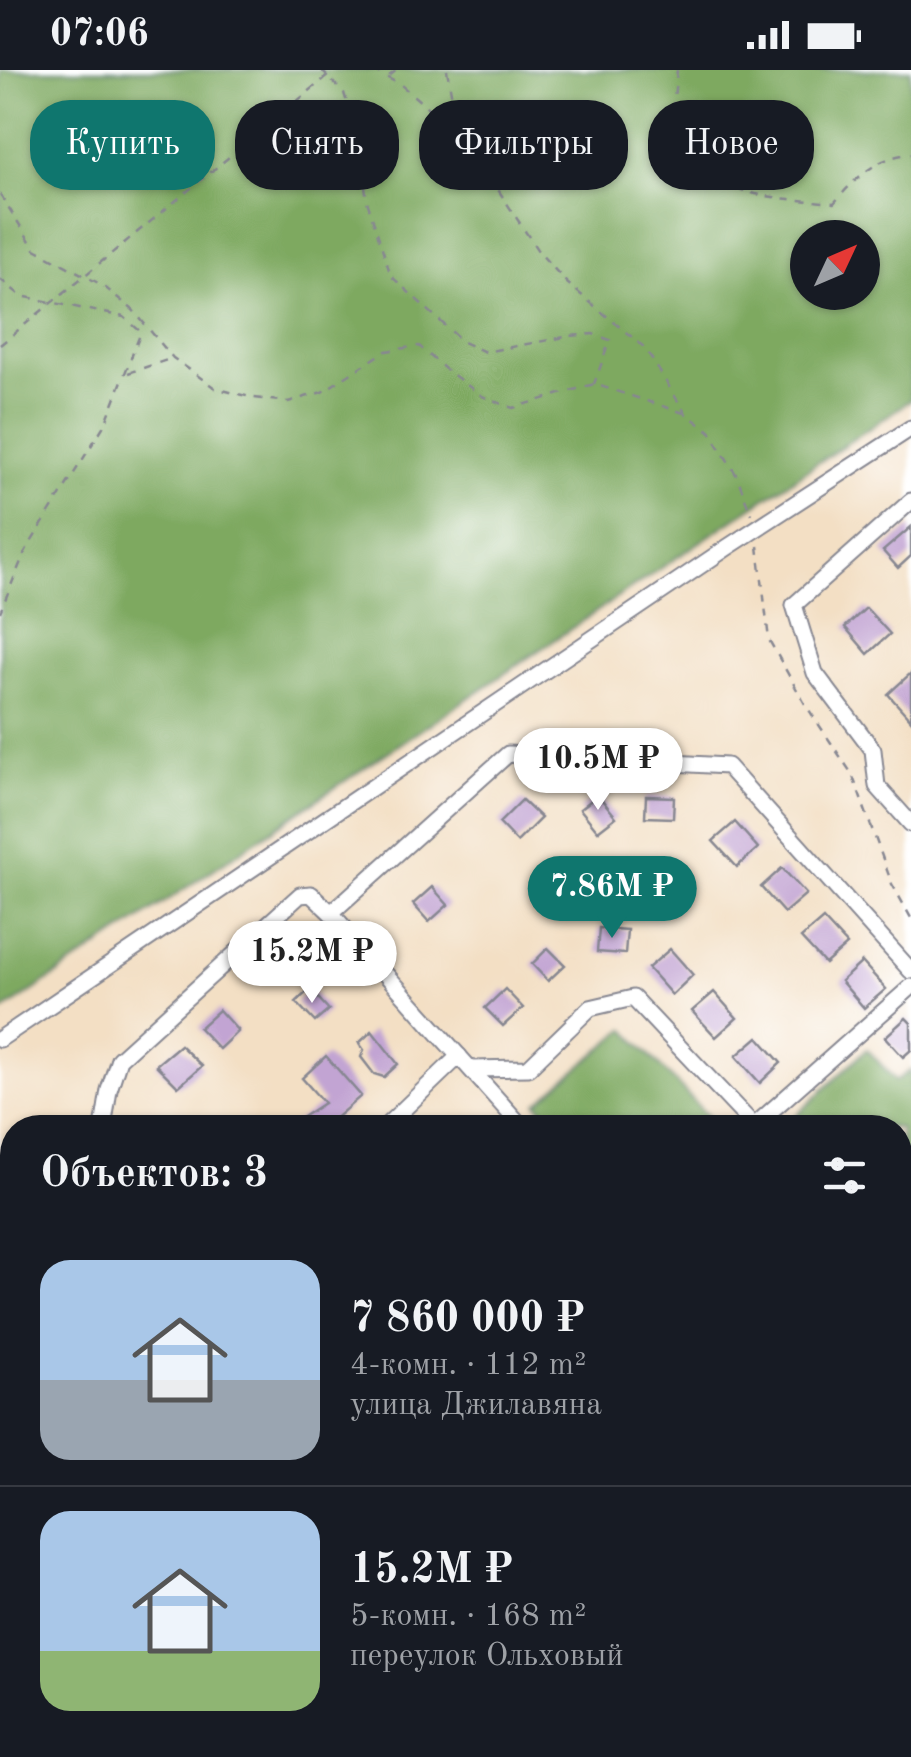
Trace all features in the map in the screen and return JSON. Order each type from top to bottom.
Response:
[{"type":"street","points":[[0,1039],[911,428]]},
{"type":"street","points":[[911,501],[794,605],[815,673],[873,750],[877,786],[911,824]]},
{"type":"street","points":[[332,913],[508,754],[727,766],[911,971]]},
{"type":"street","points":[[105,1115],[119,1059],[300,895],[312,894],[513,1115]]},
{"type":"street","points":[[766,1115],[911,987]]},
{"type":"street","points":[[472,1069],[528,1068],[590,1008],[633,998],[744,1115]]},
{"type":"street","points":[[398,1115],[459,1056]]},
{"type":"path","points":[[321,70],[344,93],[359,140],[368,201],[391,276],[463,342],[486,352],[570,336],[593,334],[610,340],[594,384]]},
{"type":"path","points":[[0,345],[335,70]]},
{"type":"path","points":[[373,70],[420,100]]},
{"type":"path","points":[[388,77],[397,70]]},
{"type":"path","points":[[447,70],[452,100]]},
{"type":"path","points":[[677,70],[672,117],[734,187],[756,194],[834,203],[862,173],[897,155],[911,154]]},
{"type":"path","points":[[497,190],[538,252],[645,348],[686,414]]},
{"type":"path","points":[[0,194],[36,249],[102,285],[133,310],[173,358],[215,388],[288,402],[322,392],[386,351],[419,346],[482,396],[513,408],[594,384],[686,414],[710,430],[737,476],[757,528],[769,640],[852,774],[892,884],[911,918]]},
{"type":"path","points":[[0,280],[21,296],[124,317],[142,332],[106,422],[26,552],[0,612]]},
{"type":"path","points":[[127,374],[173,358]]},
{"type":"green space","points":[[0,70],[911,70],[911,400],[0,1013]]},
{"type":"green space","points":[[625,1029],[707,1115],[548,1115],[537,1103]]},
{"type":"green space","points":[[867,1049],[896,1081],[911,1070],[911,1115],[797,1115]]},
{"type":"building","points":[[911,527],[911,556],[898,568],[883,551]]},
{"type":"building","points":[[866,608],[890,634],[868,654],[845,627]]},
{"type":"building","points":[[911,673],[911,720],[888,694]]},
{"type":"building","points":[[598,795],[616,817],[598,831],[580,809]]},
{"type":"building","points":[[646,796],[674,797],[673,818],[645,817]]},
{"type":"building","points":[[522,800],[541,818],[517,842],[499,823]]},
{"type":"building","points":[[735,822],[758,848],[737,867],[713,841]]},
{"type":"building","points":[[782,868],[806,894],[784,913],[761,887]]},
{"type":"building","points":[[432,887],[448,905],[429,922],[413,904]]},
{"type":"building","points":[[823,919],[847,945],[825,964],[801,938]]},
{"type":"building","points":[[599,928],[627,930],[625,954],[597,952]]},
{"type":"building","points":[[548,948],[565,965],[548,981],[532,964]]},
{"type":"building","points":[[670,949],[693,975],[672,995],[648,968]]},
{"type":"building","points":[[862,962],[886,989],[864,1008],[841,981]]},
{"type":"building","points":[[310,989],[329,1010],[315,1022],[296,1002]]},
{"type":"building","points":[[505,989],[523,1008],[503,1026],[485,1008]]},
{"type":"building","points":[[714,992],[737,1018],[716,1037],[692,1011]]},
{"type":"building","points":[[219,1010],[238,1031],[219,1049],[199,1028]]},
{"type":"building","points":[[906,1018],[911,1023],[911,1050],[903,1057],[885,1037]]},
{"type":"building","points":[[372,1031],[398,1064],[384,1077],[374,1074],[361,1057],[364,1050],[359,1043]]},
{"type":"building","points":[[758,1037],[781,1063],[760,1083],[736,1056]]},
{"type":"building","points":[[180,1045],[202,1066],[178,1087],[156,1065]]},
{"type":"building","points":[[326,1056],[361,1096],[339,1115],[306,1115],[324,1103],[302,1078]]}]
